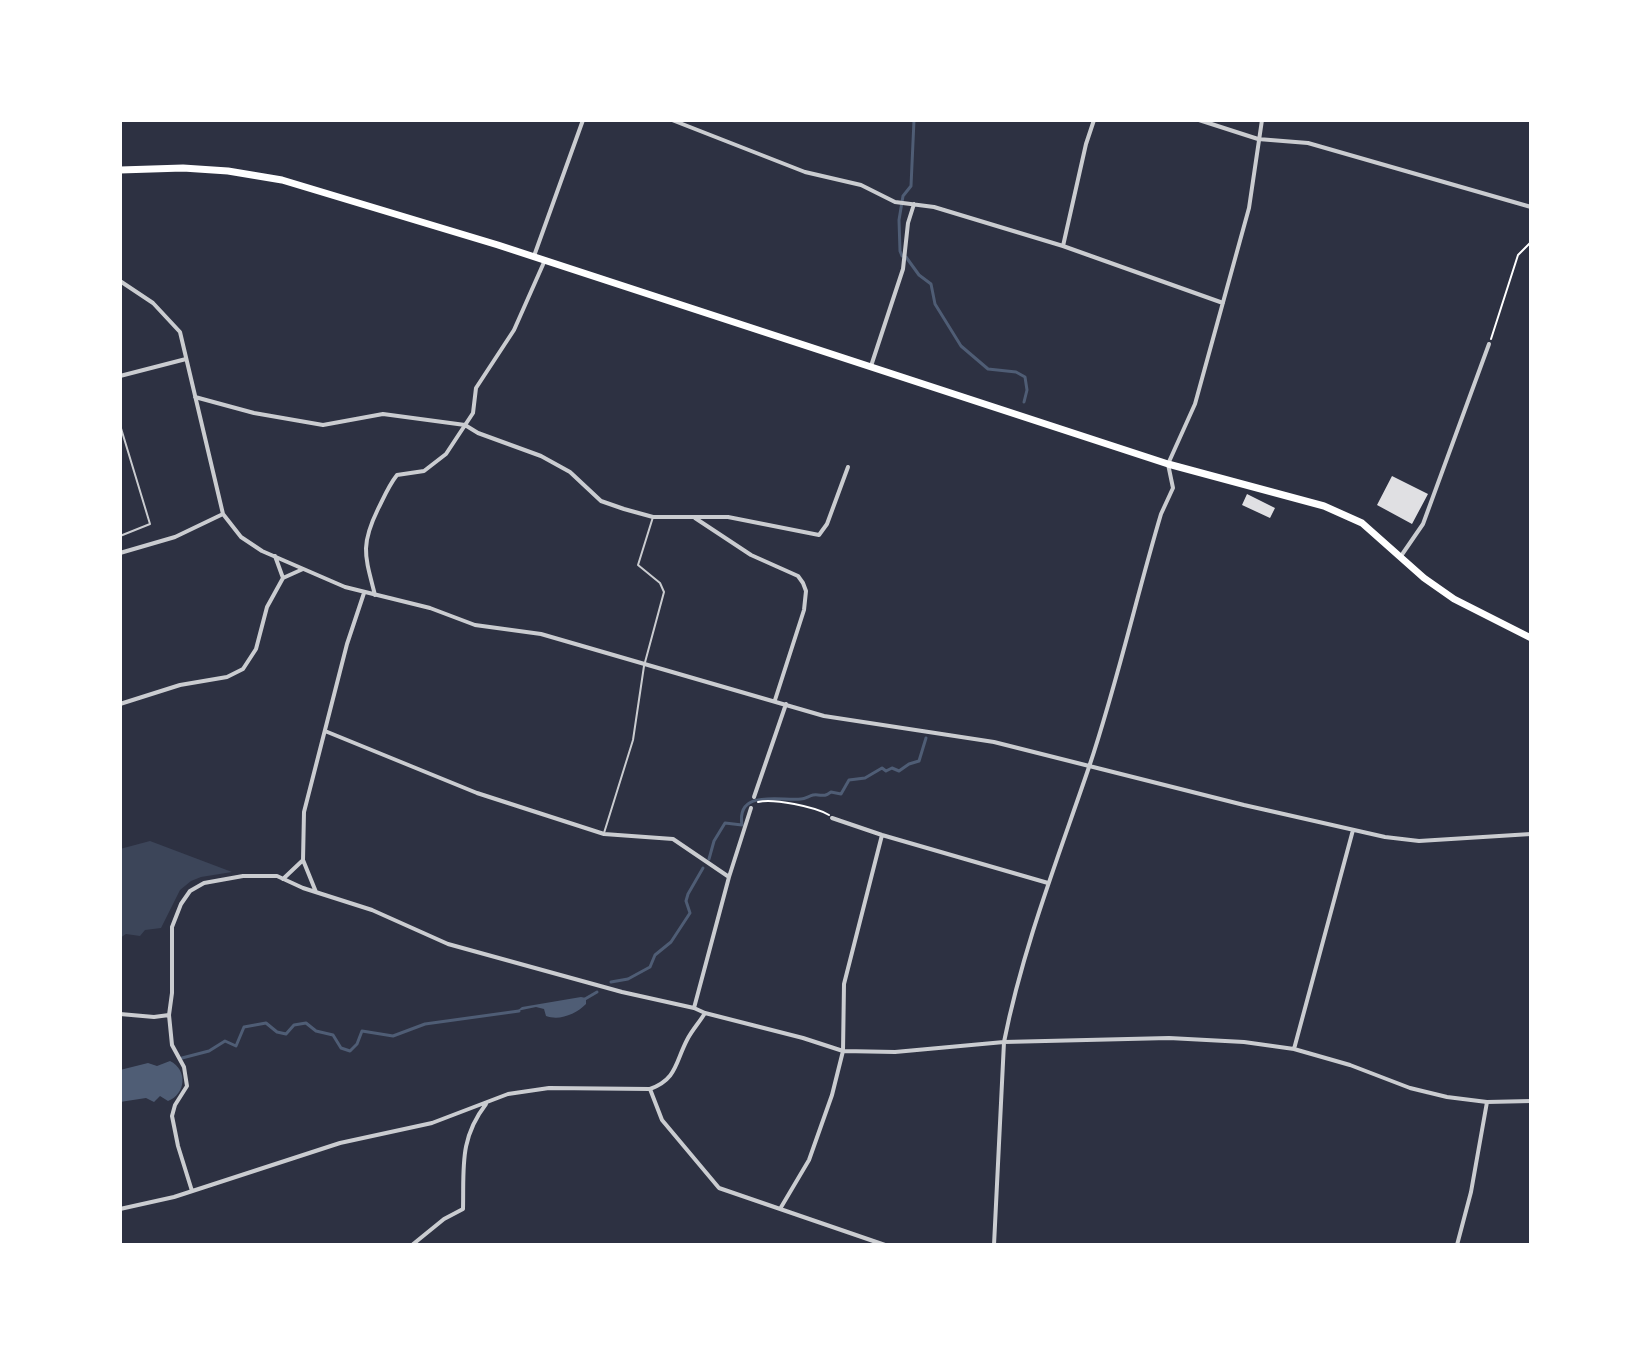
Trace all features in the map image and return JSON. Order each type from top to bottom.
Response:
[{"type":"main road","points":[[120,170],[183,168],[228,171],[282,180],[534,256],[1168,464],[1286,494],[1362,523],[1454,599],[1531,638]]},
{"type":"street","points":[[534,256],[583,120]]},
{"type":"street","points":[[672,120],[792,168],[867,188],[898,203],[934,207],[1063,246],[1223,303]]},
{"type":"street","points":[[1063,246],[1094,120]]},
{"type":"street","points":[[1199,120],[1258,139],[1308,143],[1531,207]]},
{"type":"street","points":[[994,1245],[1004,1042],[1019,977],[1090,765],[1157,527],[1173,488],[1168,464],[1195,404],[1249,208],[1262,120]]},
{"type":"street","points":[[871,366],[903,269],[910,204]]},
{"type":"street","points":[[375,595],[367,561],[366,537],[384,497],[400,473],[418,473],[437,463],[465,425],[473,413],[476,388],[514,330],[545,260]]},
{"type":"street","points":[[120,281],[153,303],[180,332],[223,514],[241,537],[262,551],[364,593],[430,608],[475,625],[541,634],[824,716],[980,739],[1353,830],[1419,841],[1531,834]]},
{"type":"street","points":[[1401,556],[1423,524],[1489,344]]},
{"type":"street","points":[[120,376],[186,359]]},
{"type":"street","points":[[194,397],[254,413],[323,425],[383,414],[465,425],[557,464],[601,501],[653,517],[728,517],[819,535],[827,524],[848,467]]},
{"type":"street","points":[[120,553],[175,537],[223,514]]},
{"type":"street","points":[[694,517],[751,555],[798,576],[803,583],[806,591],[804,610],[775,700]]},
{"type":"street","points":[[275,556],[283,578]]},
{"type":"street","points":[[120,704],[180,685],[227,677],[243,669],[256,649],[267,607],[283,578],[304,568]]},
{"type":"street","points":[[316,893],[303,860],[304,812],[347,644],[364,593]]},
{"type":"street","points":[[754,797],[786,704]]},
{"type":"street","points":[[325,731],[477,793],[604,834],[673,839],[729,877]]},
{"type":"street","points":[[694,1008],[751,808]]},
{"type":"street","points":[[832,818],[1048,883]]},
{"type":"street","points":[[1294,1049],[1353,830]]},
{"type":"street","points":[[780,1209],[809,1160],[832,1095],[843,1051],[844,984],[882,835]]},
{"type":"street","points":[[283,879],[303,860]]},
{"type":"street","points":[[192,1191],[172,1122],[175,1105],[185,1091],[187,1077],[172,1045],[169,1015],[172,993],[171,938],[185,896],[195,887],[243,876],[277,876],[316,893],[358,905],[457,947],[622,992],[694,1008],[843,1051],[895,1052],[1004,1042],[1169,1038],[1244,1042],[1294,1049],[1350,1065],[1410,1088],[1487,1102],[1531,1101]]},
{"type":"street","points":[[120,1209],[192,1191],[340,1143],[432,1123],[508,1094],[526,1090],[650,1089],[662,1085],[672,1074],[687,1039],[705,1013]]},
{"type":"street","points":[[120,1014],[169,1015]]},
{"type":"street","points":[[650,1089],[662,1120],[719,1188],[885,1245]]},
{"type":"street","points":[[1457,1245],[1471,1192],[1487,1102]]},
{"type":"street","points":[[412,1245],[444,1219],[463,1209],[464,1148],[470,1129],[488,1103]]},
{"type":"lane","points":[[120,425],[150,524],[120,536]]},
{"type":"lane","points":[[604,834],[633,740],[644,666],[664,592],[660,583],[638,565],[653,517]]},
{"type":"path","points":[[1489,344],[1518,255],[1531,242]]},
{"type":"path","points":[[751,808],[759,802],[768,801],[820,810],[832,818]]},
{"type":"shaded area","points":[[150,841],[232,872],[191,881],[180,890],[161,928],[145,930],[140,936],[126,934],[120,938],[120,849]]},
{"type":"shaded area","points":[[586,998],[586,1004],[573,1014],[562,1017],[546,1016],[544,1009],[536,1007],[517,1011],[522,1007]]},
{"type":"shaded area","points":[[170,1061],[182,1076],[181,1088],[174,1098],[168,1101],[160,1096],[154,1102],[146,1098],[120,1102],[120,1070],[148,1063],[157,1066]]},
{"type":"building","points":[[1392,476],[1428,494],[1412,524],[1377,505]]},
{"type":"building","points":[[1247,494],[1275,508],[1270,518],[1242,505]]},
{"type":"waterway","points":[[902,256],[899,220],[903,196],[911,186],[914,120]]},
{"type":"waterway","points":[[906,257],[919,275],[931,284],[935,304],[961,346],[988,369],[1016,372],[1025,377],[1027,390],[1024,402]]},
{"type":"waterway","points":[[709,859],[714,841],[725,823],[742,825],[742,814],[752,801],[802,799],[831,792],[841,794],[849,780],[865,778],[882,768],[899,771],[919,761],[926,738]]},
{"type":"waterway","points":[[611,982],[628,979],[650,967],[655,955],[671,942],[690,913],[686,901],[688,894],[703,868]]},
{"type":"waterway","points":[[585,999],[597,992]]},
{"type":"waterway","points":[[182,1058],[209,1051],[225,1041],[236,1046],[244,1027],[266,1023],[277,1032],[286,1034],[294,1025],[306,1023],[316,1031],[333,1035],[341,1048],[350,1051],[357,1044],[362,1031],[393,1036],[425,1024],[519,1011]]}]
